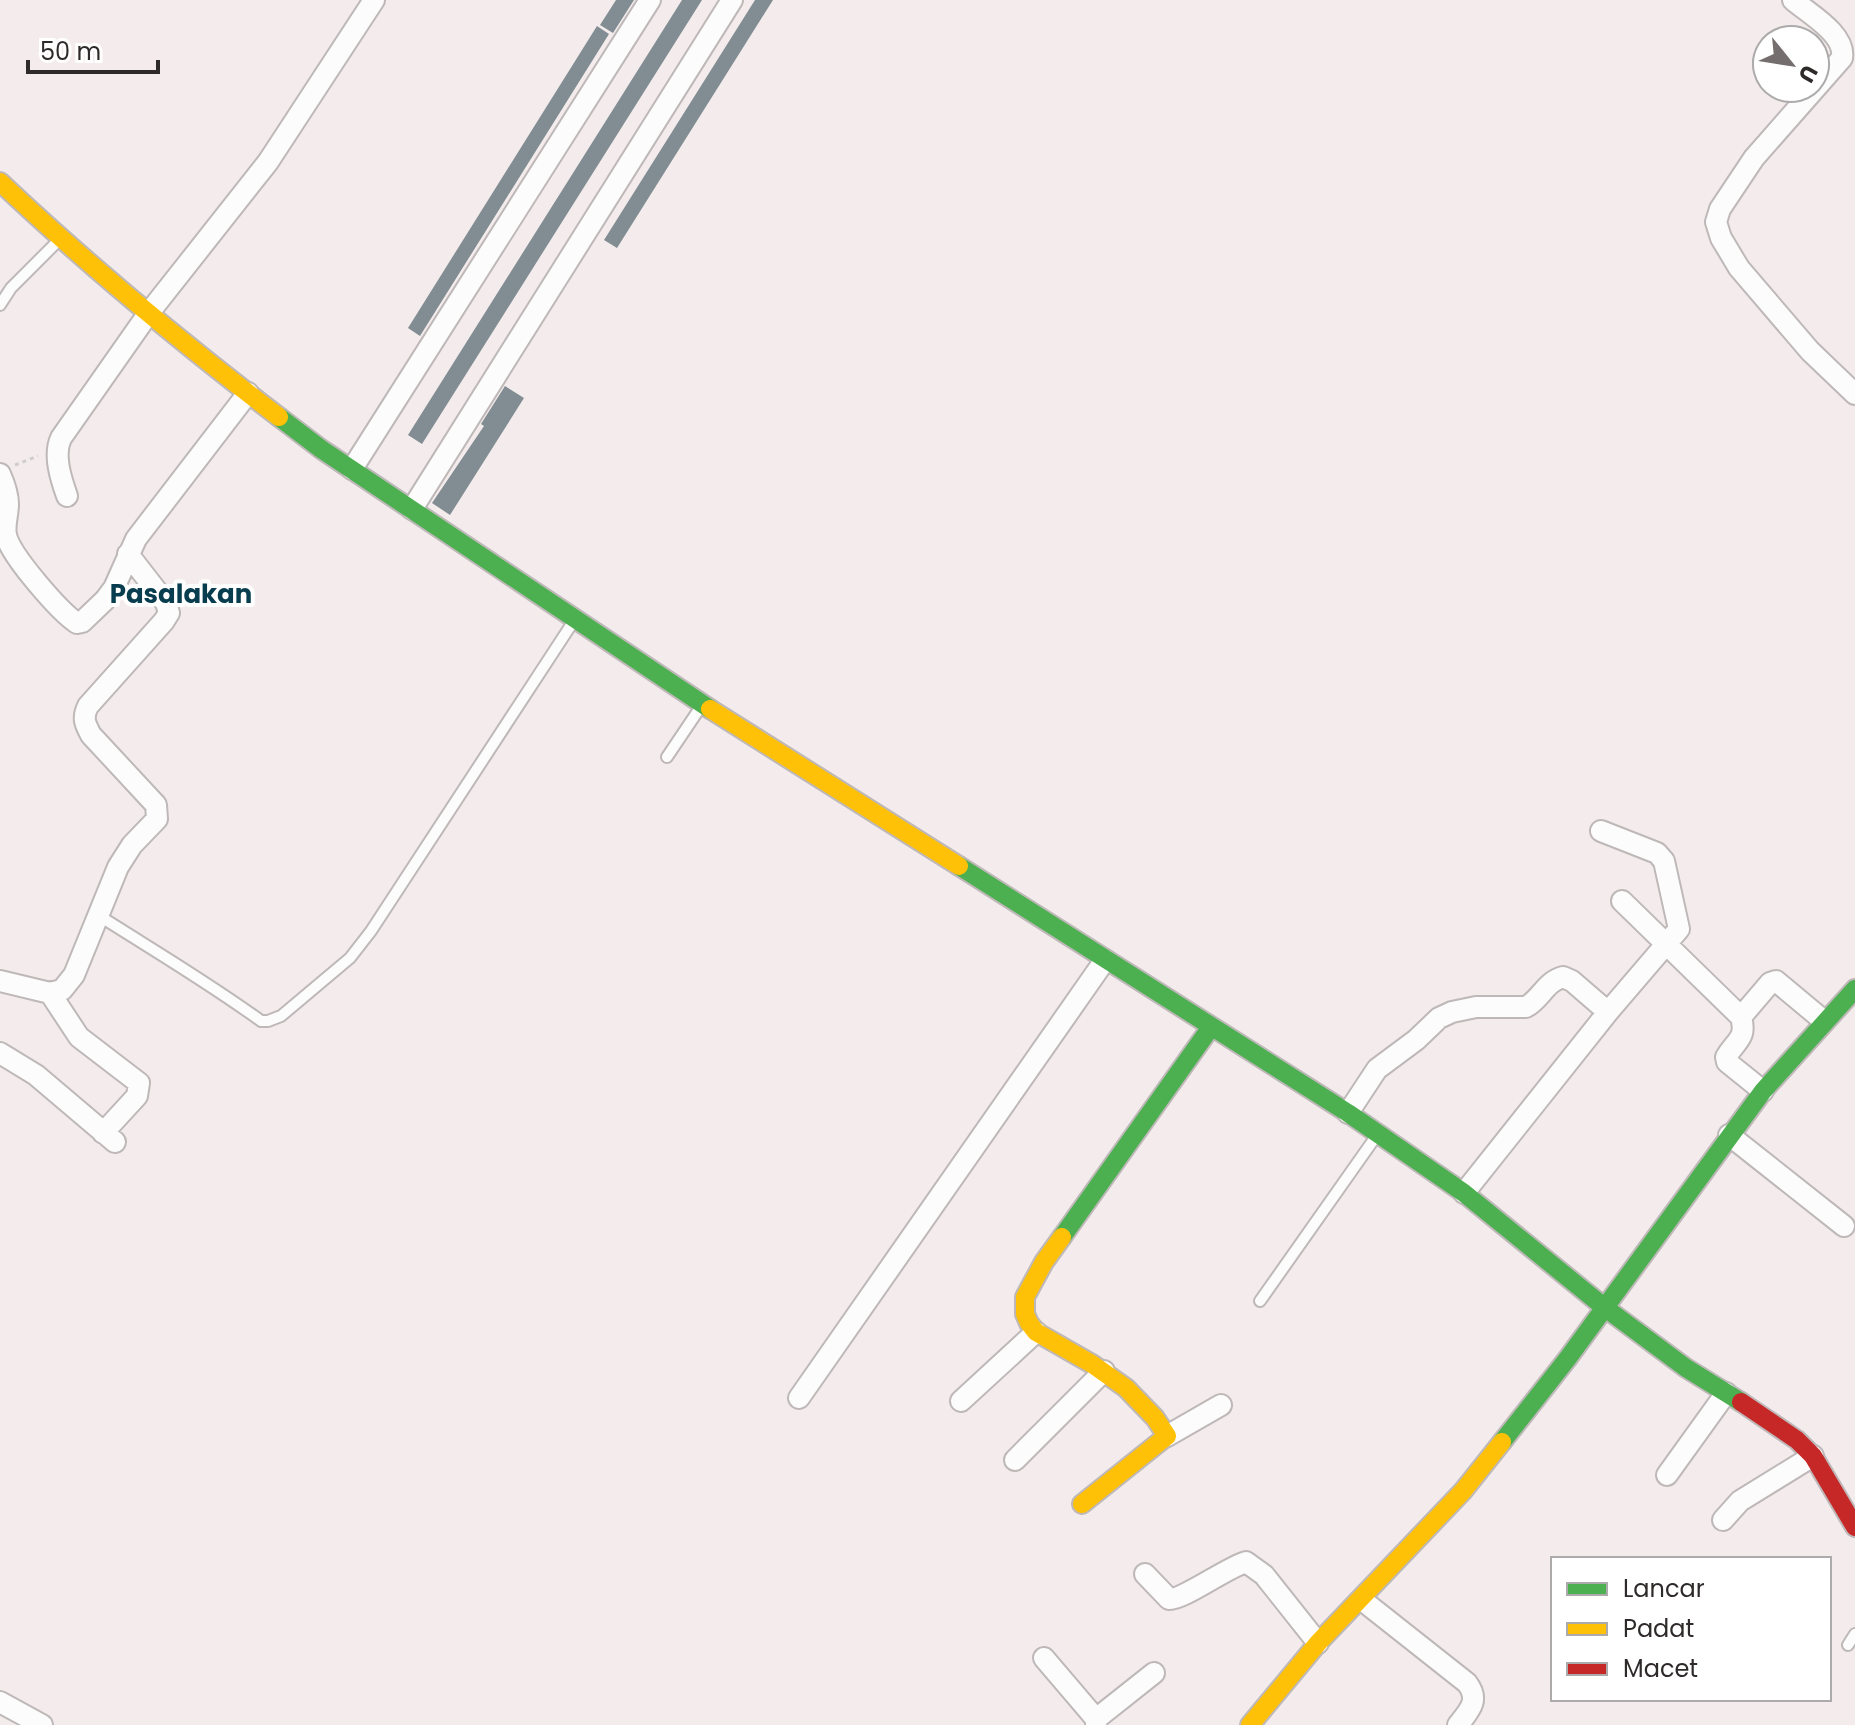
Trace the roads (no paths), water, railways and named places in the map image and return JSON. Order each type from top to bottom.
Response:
[{"type":"street","points":[[67,496],[60,471],[58,443],[148,314],[268,162],[374,0]]},
{"type":"street","points":[[352,469],[650,0]]},
{"type":"street","points":[[412,509],[732,0]]},
{"type":"street","points":[[1793,0],[1838,39],[1843,49],[1842,58],[1754,158],[1720,209],[1716,222],[1721,238],[1739,268],[1810,351],[1855,394]]},
{"type":"street","points":[[0,182],[60,239],[148,314],[248,393],[352,469],[703,704],[1348,1113],[1464,1193],[1604,1307],[1686,1368],[1766,1417],[1797,1440],[1813,1456],[1855,1527]]},
{"type":"street","points":[[5,470],[8,502],[5,534],[13,551],[74,622],[82,622],[114,588],[128,554],[248,393]]},
{"type":"street","points":[[0,981],[50,993],[62,990],[74,975],[118,867],[132,845],[157,819],[156,805],[91,735],[84,723],[88,706],[169,613],[166,603],[128,554]]},
{"type":"street","points":[[1464,1193],[1608,1012],[1679,929],[1664,861],[1657,853],[1601,831]]},
{"type":"street","points":[[1622,901],[1741,1017],[1742,1037],[1726,1057],[1727,1062],[1763,1091]]},
{"type":"street","points":[[799,1398],[1105,960]]},
{"type":"street","points":[[1348,1113],[1377,1069],[1439,1018],[1452,1012],[1476,1007],[1526,1007],[1549,984],[1563,977],[1608,1012]]},
{"type":"street","points":[[1741,1017],[1770,983],[1776,981],[1824,1021]]},
{"type":"street","points":[[1250,1725],[1318,1643],[1463,1491],[1540,1396],[1763,1091],[1855,989]]},
{"type":"street","points":[[0,1053],[36,1075],[109,1137],[137,1096],[139,1083],[79,1037],[50,993]]},
{"type":"street","points":[[1167,1436],[1141,1399],[1104,1371],[1036,1332],[1025,1320],[1022,1309],[1024,1297],[1044,1262],[1211,1027]]},
{"type":"street","points":[[1729,1135],[1844,1226]]},
{"type":"street","points":[[961,1401],[1036,1332]]},
{"type":"street","points":[[1015,1460],[1104,1371]]},
{"type":"street","points":[[1667,1475],[1726,1393]]},
{"type":"street","points":[[1082,1504],[1167,1436],[1221,1405]]},
{"type":"street","points":[[1723,1520],[1740,1501],[1813,1456]]},
{"type":"street","points":[[1145,1574],[1169,1599],[1174,1600],[1246,1562],[1264,1575],[1318,1643]]},
{"type":"street","points":[[1362,1600],[1467,1683],[1474,1692],[1474,1703],[1458,1725]]},
{"type":"street","points":[[1044,1658],[1096,1722],[1154,1673]]},
{"type":"street","points":[[0,1702],[42,1725]]},
{"type":"lane","points":[[0,305],[11,288],[60,239]]},
{"type":"lane","points":[[98,915],[211,985],[261,1021],[281,1016],[350,958],[371,931],[576,617]]},
{"type":"lane","points":[[667,757],[703,704]]},
{"type":"lane","points":[[1260,1301],[1378,1133]]},
{"type":"lane","points":[[1848,1645],[1855,1634]]},
{"type":"district","name":"Pasalakan","points":[[181,594]]}]
